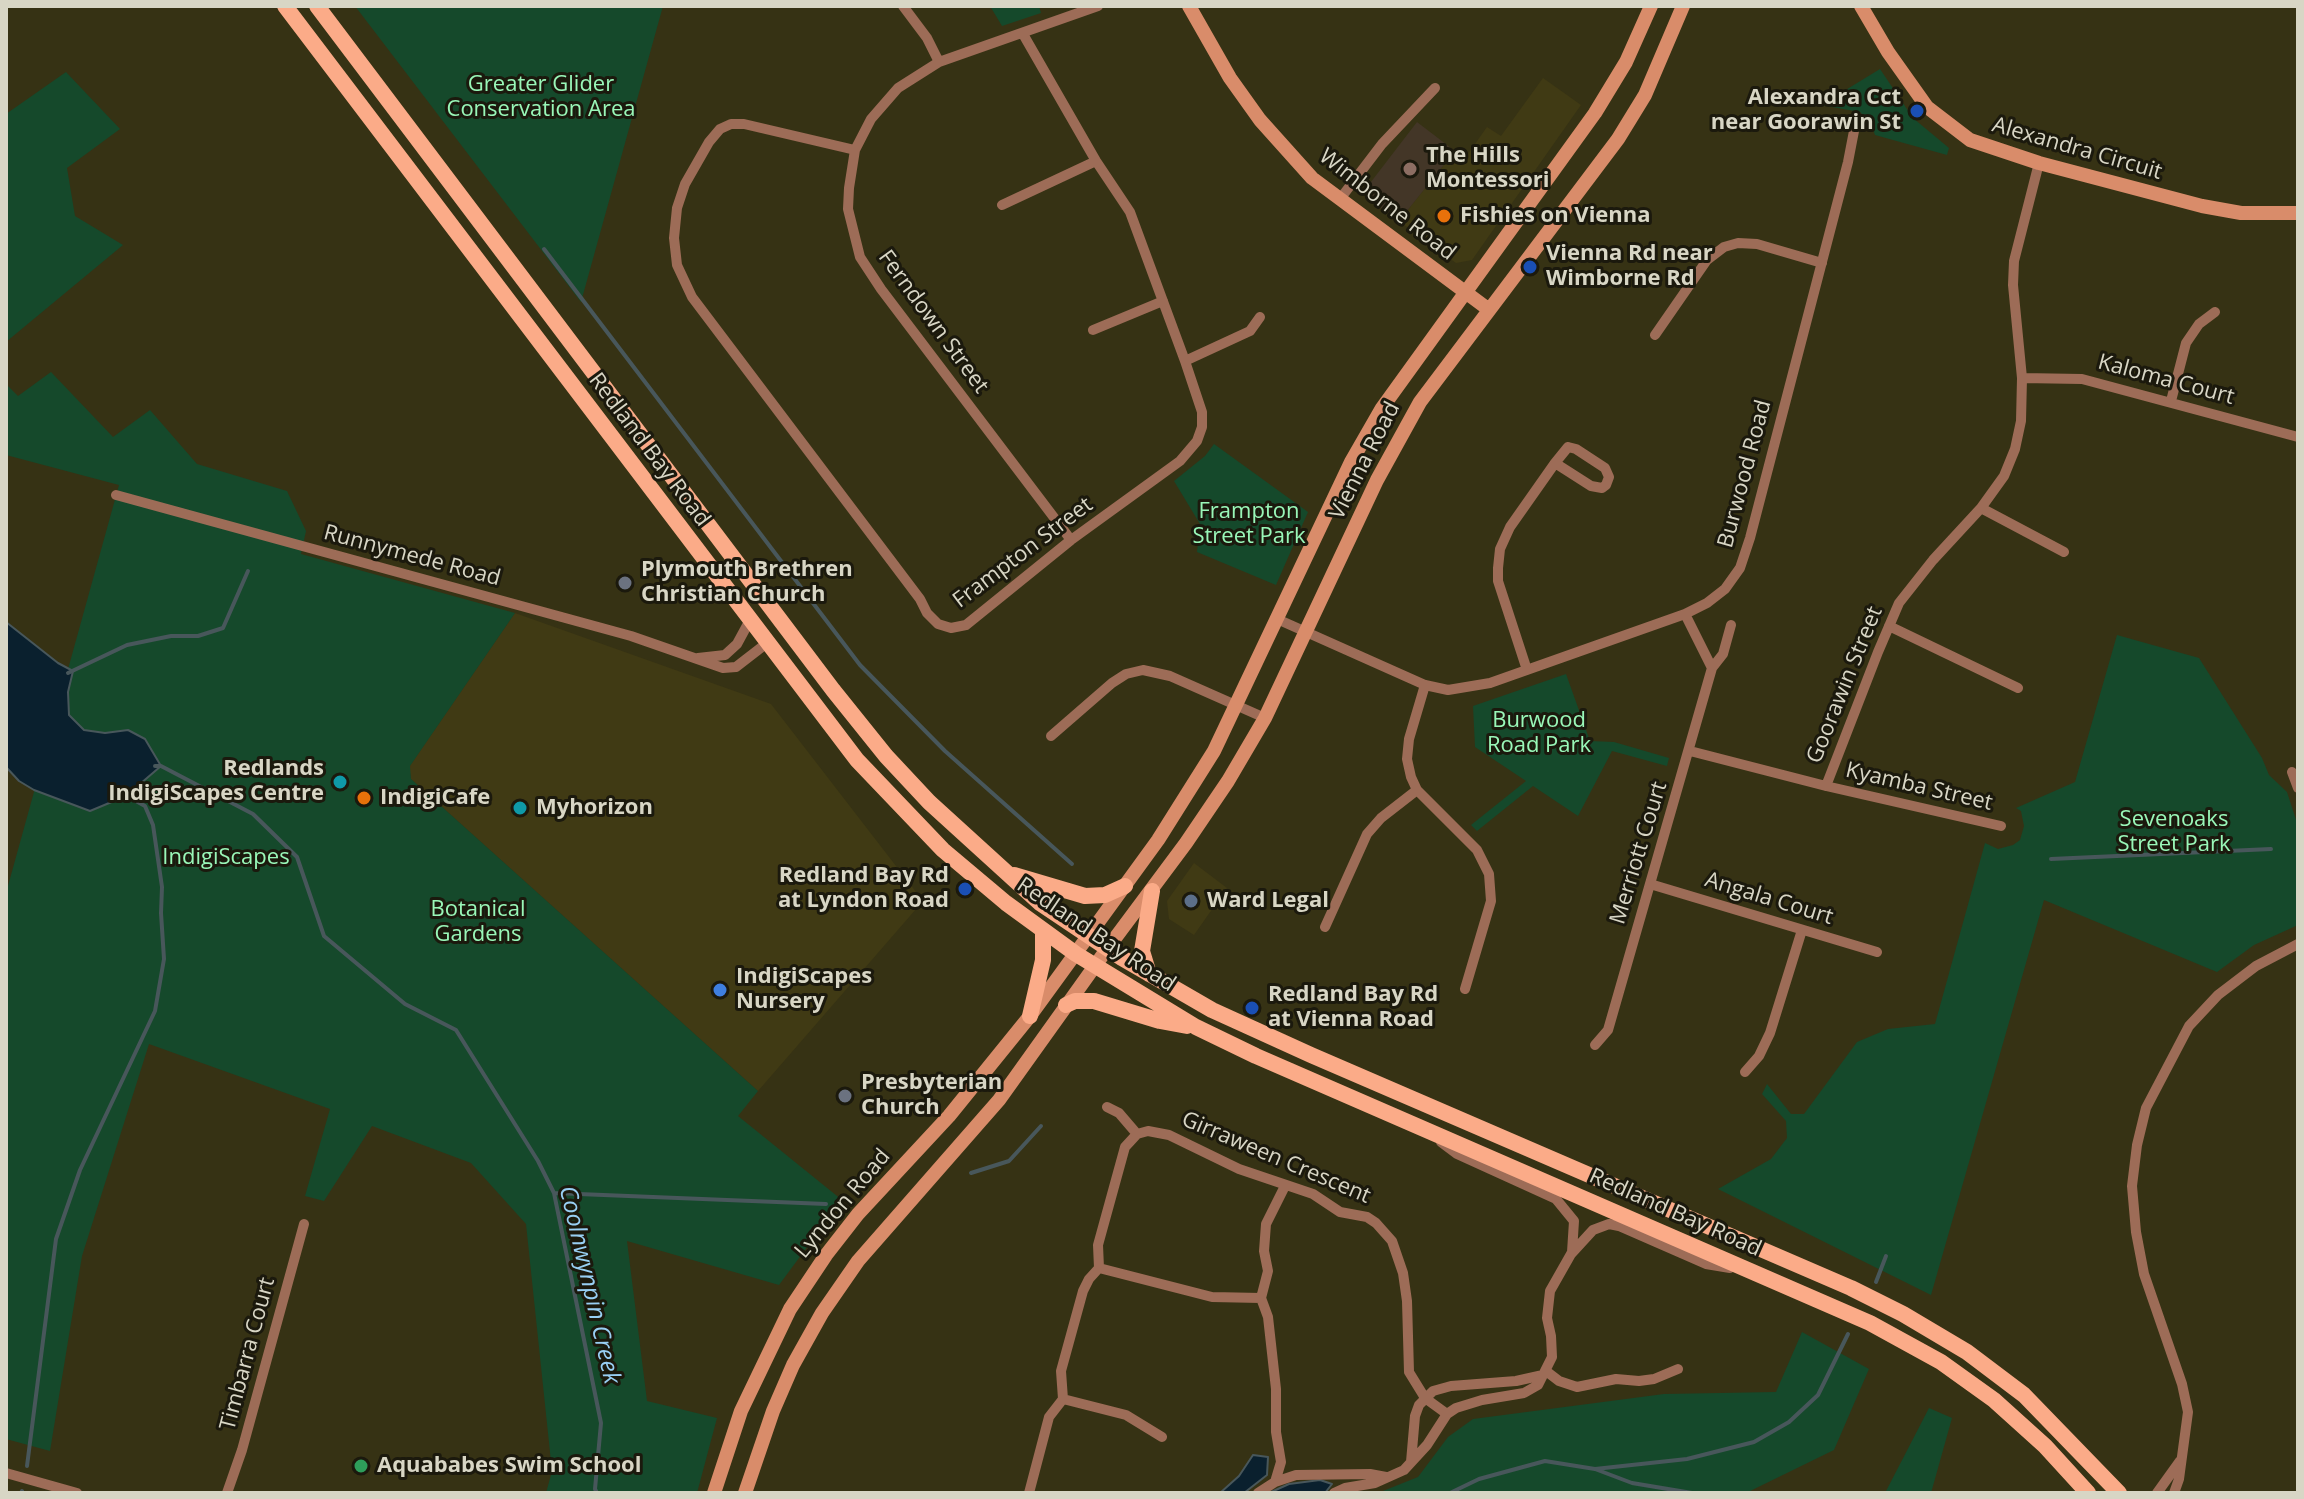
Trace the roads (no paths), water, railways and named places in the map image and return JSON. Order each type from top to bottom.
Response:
[{"type":"main road","name":"Redland Bay Road","points":[[285,6],[843,742],[882,788],[943,850],[1043,931],[1196,1027],[1256,1056],[1870,1323],[1941,1362],[2004,1409],[2045,1446],[2088,1493]]},
{"type":"main road","name":"Redland Bay Road","points":[[317,6],[886,756],[929,802],[1040,903],[1107,949],[1212,1010],[1284,1044],[1771,1253],[1903,1314],[1967,1352],[2024,1395],[2119,1493]]},
{"type":"main road","name":"Wimborne Road","points":[[1189,6],[1230,78],[1260,120],[1312,178],[1488,309]]},
{"type":"main road","name":"Vienna Road","points":[[1088,937],[1214,751],[1351,462],[1382,408],[1595,113],[1626,62],[1651,6]]},
{"type":"main road","name":"Vienna Road","points":[[1107,949],[1152,891],[1228,781],[1265,718],[1396,442],[1420,402],[1618,139],[1645,95],[1683,6]]},
{"type":"main road","name":"Alexandra Circuit","points":[[1861,6],[1927,107],[1970,140],[2039,163],[2202,206],[2241,213],[2298,213]]},
{"type":"main road","points":[[759,632],[779,618]]},
{"type":"main road","points":[[1005,872],[1077,895],[1105,895],[1125,886]]},
{"type":"main road","points":[[1149,974],[1142,951],[1152,891]]},
{"type":"main road","points":[[1030,1016],[1043,960],[1043,931]]},
{"type":"main road","name":"Lyndon Road","points":[[714,1493],[741,1411],[790,1309],[826,1255],[858,1214],[949,1116],[1030,1016],[1088,937]]},
{"type":"main road","points":[[745,1493],[773,1411],[793,1365],[822,1313],[858,1261],[999,1100],[1107,949]]},
{"type":"main road","points":[[1066,1005],[1075,1001],[1094,1001],[1160,1021],[1196,1027]]},
{"type":"street","points":[[903,6],[927,38],[939,62]]},
{"type":"street","name":"Ferndown Street","points":[[1071,540],[881,289],[860,257],[848,209],[855,150],[871,119],[898,88],[939,62],[1098,6]]},
{"type":"street","name":"Frampton Street","points":[[855,150],[744,124],[731,124],[720,129],[685,184],[677,208],[674,238],[677,265],[688,290],[920,599],[927,613],[938,624],[951,628],[966,625],[1071,540],[1180,461],[1197,441],[1202,427],[1202,412],[1185,361],[1130,212],[1096,161],[1023,34]]},
{"type":"street","points":[[1340,199],[1382,144],[1435,88]]},
{"type":"street","name":"Burwood Road","points":[[1277,619],[1425,685],[1448,690],[1469,689],[1685,614],[1725,589],[1740,568],[1854,131]]},
{"type":"street","points":[[1002,205],[1096,161]]},
{"type":"street","name":"Goorawin Street","points":[[1826,786],[1899,603],[1981,508],[2004,476],[2015,449],[2021,421],[2022,378],[2013,285],[2014,261],[2039,163]]},
{"type":"street","points":[[1655,335],[1707,260],[1724,247],[1738,243],[1757,244],[1822,263]]},
{"type":"street","points":[[1093,330],[1163,301]]},
{"type":"street","points":[[2171,401],[2186,343],[2199,324],[2215,312]]},
{"type":"street","points":[[1185,361],[1250,331],[1260,317]]},
{"type":"street","name":"Kaloma Court","points":[[2022,378],[2082,379],[2298,437]]},
{"type":"street","points":[[1527,670],[1498,581],[1500,549],[1510,527],[1555,463],[1566,448],[1576,449],[1605,468],[1609,481],[1602,488],[1596,488],[1555,463]]},
{"type":"street","name":"Runnymede Road","points":[[116,495],[616,632],[723,668],[736,667],[759,632]]},
{"type":"street","points":[[1981,508],[2064,552]]},
{"type":"street","points":[[1685,614],[1712,668]]},
{"type":"street","name":"Merriott Court","points":[[1595,1045],[1608,1030],[1712,668],[1723,654],[1731,625]]},
{"type":"street","points":[[1889,626],[2018,688]]},
{"type":"street","points":[[696,658],[725,655],[759,632]]},
{"type":"street","points":[[1051,736],[1112,683],[1126,674],[1143,670],[1170,676],[1265,718]]},
{"type":"street","points":[[1425,685],[1413,722],[1407,759],[1417,790],[1477,850],[1489,874],[1491,901],[1465,989]]},
{"type":"street","name":"Kyamba Street","points":[[1690,751],[2001,826]]},
{"type":"street","points":[[2292,772],[2298,788]]},
{"type":"street","points":[[1325,927],[1367,834],[1381,818],[1417,790]]},
{"type":"street","name":"Angala Court","points":[[1650,884],[1877,952]]},
{"type":"street","points":[[1745,1072],[1759,1056],[1770,1033],[1802,930]]},
{"type":"street","points":[[2174,1493],[2183,1456],[2188,1412],[2182,1384],[2144,1274],[2132,1186],[2137,1145],[2146,1108],[2189,1026],[2218,995],[2256,966],[2298,944]]},
{"type":"street","points":[[1029,1493],[1049,1417],[1063,1399],[1061,1371],[1083,1291],[1099,1268],[1098,1245],[1125,1147],[1137,1134],[1119,1113],[1107,1107]]},
{"type":"street","points":[[1418,1125],[1457,1154],[1556,1199],[1574,1221],[1571,1254]]},
{"type":"street","name":"Girraween Crescent","points":[[1137,1134],[1158,1132],[1239,1169],[1313,1194],[1340,1212],[1367,1217],[1384,1230],[1392,1241],[1403,1273],[1409,1372],[1425,1398],[1447,1414]]},
{"type":"street","points":[[1275,1482],[1281,1462],[1276,1432],[1276,1389],[1268,1317],[1261,1298],[1268,1271],[1264,1251],[1266,1224],[1285,1186]]},
{"type":"street","name":"Timbarra Court","points":[[227,1493],[242,1450],[304,1224]]},
{"type":"street","points":[[1334,1493],[1375,1483],[1401,1472],[1410,1465],[1447,1414],[1471,1403],[1531,1391],[1538,1385],[1552,1349],[1547,1318],[1550,1291],[1571,1254],[1593,1230],[1609,1224],[1619,1226],[1706,1264],[1752,1271]]},
{"type":"street","points":[[1099,1268],[1212,1297],[1261,1298]]},
{"type":"street","points":[[1410,1465],[1415,1416],[1425,1398],[1433,1391],[1451,1386],[1516,1381],[1545,1373],[1577,1387],[1616,1379],[1654,1379],[1678,1369]]},
{"type":"street","points":[[1063,1399],[1126,1415],[1162,1437]]},
{"type":"street","points":[[2157,1493],[2183,1456]]},
{"type":"street","points":[[1281,1462],[1296,1475]]},
{"type":"street","points":[[6,1473],[77,1493]]},
{"type":"street","points":[[1258,1493],[1275,1482],[1296,1475],[1370,1474],[1386,1477]]},
{"type":"water","points":[[6,622],[73,671],[68,692],[69,715],[84,730],[105,733],[128,730],[145,739],[161,766],[126,796],[90,811],[34,790],[19,781],[6,767]]},
{"type":"water","points":[[1253,1455],[1268,1457],[1267,1475],[1244,1493],[1220,1493],[1239,1476]]},
{"type":"water","points":[[1320,1480],[1332,1484],[1325,1493],[1269,1493],[1289,1484]]},
{"type":"waterway","points":[[544,249],[860,665],[945,751],[1072,864]]},
{"type":"waterway","points":[[68,673],[127,645],[171,636],[198,636],[223,628],[248,571]]},
{"type":"waterway","name":"Coolnwynpin Creek","points":[[155,766],[161,766],[253,814],[297,857],[324,936],[405,1004],[456,1030],[538,1161],[554,1193],[601,1423],[597,1493]]},
{"type":"waterway","name":"Coolnwynpin Creek","points":[[27,1466],[56,1239],[80,1170],[155,1011],[164,959],[162,887],[153,825],[145,806],[125,795]]},
{"type":"waterway","points":[[2051,859],[2271,849]]},
{"type":"waterway","points":[[971,1173],[1009,1161],[1041,1126]]},
{"type":"waterway","points":[[554,1193],[826,1204]]},
{"type":"waterway","points":[[1876,1282],[1886,1256]]},
{"type":"waterway","points":[[1595,1469],[1687,1459],[1754,1442],[1789,1422],[1818,1395],[1848,1334]]},
{"type":"waterway","name":"Coolnwynpin Creek","points":[[1450,1493],[1479,1479],[1545,1461],[1595,1469],[1632,1483],[1692,1493]]},
{"type":"place","name":"Alexandra Cct near Goorawin St","points":[[1917,111]]},
{"type":"place","name":"The Hills Montessori","points":[[1410,169]]},
{"type":"place","name":"Fishies on Vienna","points":[[1444,216]]},
{"type":"place","name":"Vienna Rd near Wimborne Rd","points":[[1530,267]]},
{"type":"place","name":"Plymouth Brethren Christian Church","points":[[625,583]]},
{"type":"place","name":"Redlands IndigiScapes Centre","points":[[340,782]]},
{"type":"place","name":"IndigiCafe","points":[[364,798]]},
{"type":"place","name":"Myhorizon","points":[[520,808]]},
{"type":"place","name":"Redland Bay Rd at Lyndon Road","points":[[965,889]]},
{"type":"place","name":"Ward Legal","points":[[1191,901]]},
{"type":"place","name":"IndigiScapes Nursery","points":[[720,990]]},
{"type":"place","name":"Redland Bay Rd at Vienna Road","points":[[1252,1008]]},
{"type":"place","name":"Presbyterian Church","points":[[845,1096]]},
{"type":"place","name":"Aquababes Swim School","points":[[361,1466]]},
{"type":"park label","name":"Greater Glider Conservation Area","points":[[541,98]]},
{"type":"park label","name":"Frampton Street Park","points":[[1249,524]]},
{"type":"park label","name":"Burwood Road Park","points":[[1539,734]]},
{"type":"park label","name":"Sevenoaks Street Park","points":[[2174,832]]},
{"type":"park label","name":"IndigiScapes","points":[[226,858]]},
{"type":"park label","name":"Botanical Gardens","points":[[478,922]]}]
